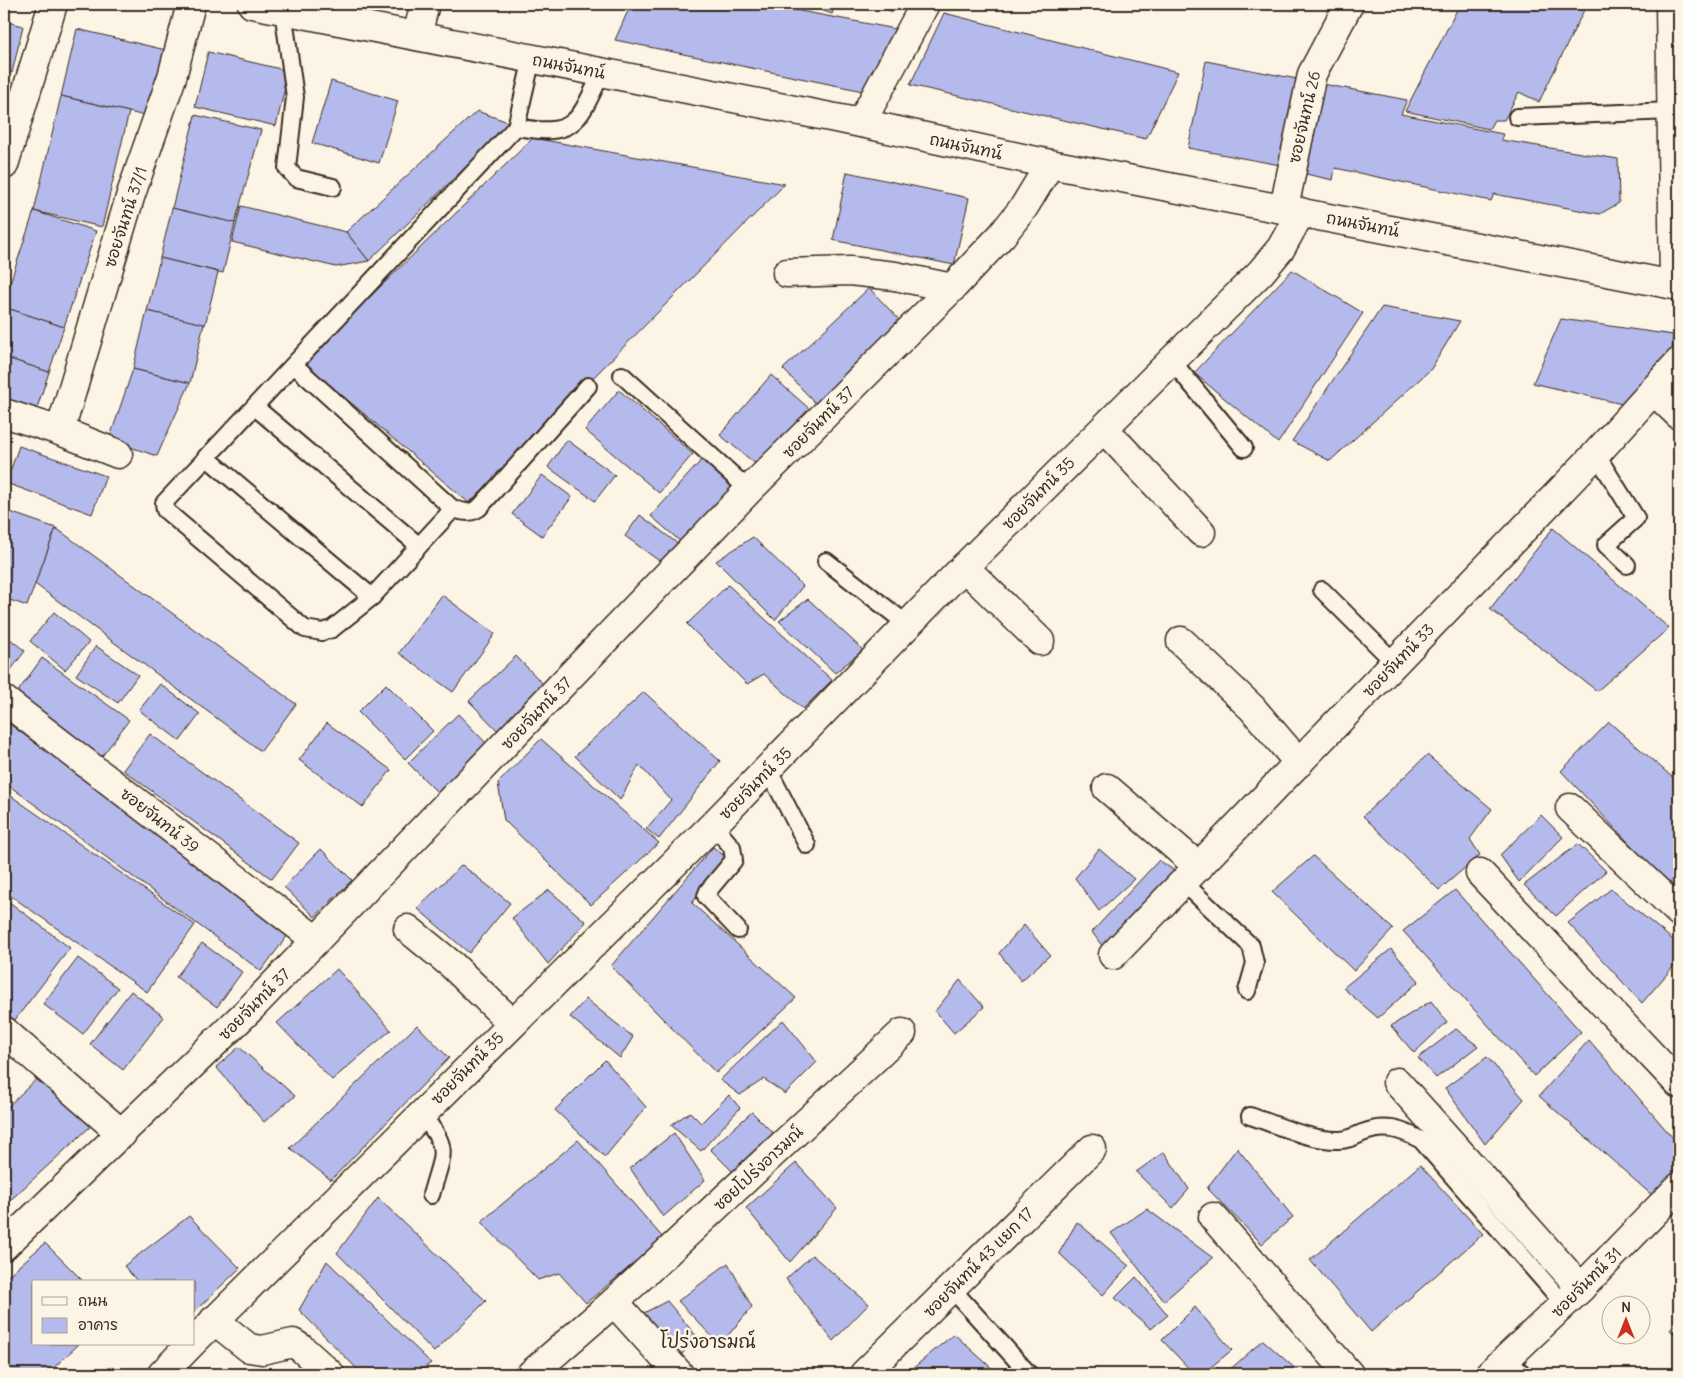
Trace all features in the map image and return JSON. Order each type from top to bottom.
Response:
[{"type":"street","points":[[4,165],[53,4]]},
{"type":"street","name":"ซอยจันทน์ 37/1","points":[[60,431],[131,194],[172,77],[191,4]]},
{"type":"street","name":"ถนนจันทน์","points":[[252,4],[861,123],[1050,164],[1677,285]]},
{"type":"street","points":[[417,35],[425,4]]},
{"type":"street","points":[[861,123],[925,4]]},
{"type":"street","name":"ซอยจันทน์ 26","points":[[1292,210],[1312,74],[1349,4]]},
{"type":"street","points":[[1670,4],[1677,285]]},
{"type":"street","name":"ซอยจันทน์ 37","points":[[4,1246],[250,1009],[750,490],[952,288],[1002,235],[1024,207],[1050,164]]},
{"type":"street","name":"ซอยจันทน์ 35","points":[[195,1340],[713,825],[964,567],[1261,272],[1282,248],[1292,210]]},
{"type":"street","points":[[787,273],[850,271],[895,276],[952,288]]},
{"type":"street","name":"ซอยจันทน์ 33","points":[[1114,955],[1596,454],[1679,362]]},
{"type":"street","points":[[1653,390],[1679,415]]},
{"type":"street","points":[[4,413],[60,431],[118,454]]},
{"type":"street","points":[[1104,428],[1201,532]]},
{"type":"street","points":[[964,567],[1040,640]]},
{"type":"street","points":[[1181,640],[1252,708],[1299,763]]},
{"type":"street","name":"ซอยจันทน์ 39","points":[[4,700],[316,940]]},
{"type":"street","points":[[1107,788],[1191,875]]},
{"type":"street","points":[[1570,808],[1679,912]]},
{"type":"street","points":[[1480,873],[1679,1084]]},
{"type":"street","points":[[408,929],[452,965],[512,1023]]},
{"type":"street","points":[[4,1031],[122,1134]]},
{"type":"street","name":"ซอยโปร่งอารมณ์","points":[[531,1374],[614,1302],[902,1033]]},
{"type":"street","points":[[1397,1082],[1572,1296]]},
{"type":"street","name":"ซอยจันทน์ 43 แยก 17","points":[[864,1374],[1092,1149]]},
{"type":"street","name":"ซอยจันทน์ 31","points":[[1507,1369],[1572,1296],[1679,1187]]},
{"type":"street","points":[[1213,1217],[1349,1374]]},
{"type":"street","points":[[614,1302],[679,1374]]},
{"type":"street","points":[[214,1320],[249,1348],[262,1350],[293,1343],[330,1374]]},
{"type":"street","points":[[162,1374],[189,1346]]},
{"type":"lane","points":[[283,10],[295,97],[288,168],[296,178],[333,186]]},
{"type":"lane","points":[[453,509],[372,597],[332,630],[322,632],[305,630],[165,510],[166,499],[255,407],[516,127],[532,58]]},
{"type":"lane","points":[[516,127],[541,132],[557,131],[572,124],[584,110],[602,72]]},
{"type":"lane","points":[[1517,117],[1673,111]]},
{"type":"lane","points":[[1172,361],[1244,448]]},
{"type":"lane","points":[[294,365],[453,509],[464,512],[473,512],[479,508],[588,386]]},
{"type":"lane","points":[[622,375],[750,490]]},
{"type":"lane","points":[[255,407],[418,545]]},
{"type":"lane","points":[[1596,454],[1636,518],[1606,545],[1627,565]]},
{"type":"lane","points":[[206,457],[372,597]]},
{"type":"lane","points":[[826,561],[908,626]]},
{"type":"lane","points":[[1322,590],[1395,663]]},
{"type":"lane","points":[[768,769],[807,845]]},
{"type":"lane","points":[[713,825],[732,847],[734,860],[708,890],[706,896],[738,930]]},
{"type":"lane","points":[[1191,875],[1251,946],[1255,963],[1247,991]]},
{"type":"lane","points":[[421,1114],[438,1135],[443,1147],[432,1195]]},
{"type":"lane","points":[[1250,1116],[1295,1132],[1327,1139],[1342,1141],[1375,1128],[1386,1127],[1404,1131],[1421,1140],[1572,1296]]},
{"type":"lane","points":[[951,1288],[1029,1374]]},
{"type":"building","points":[[631,4],[763,4],[896,29],[868,92],[615,40]]},
{"type":"building","points":[[804,4],[836,4],[832,14]]},
{"type":"building","points":[[874,4],[898,4],[893,12]]},
{"type":"building","points":[[1460,4],[1587,4],[1539,102],[1519,92],[1504,120],[1494,120],[1489,129],[1405,111]]},
{"type":"building","points":[[944,13],[1178,72],[1146,139],[910,85]]},
{"type":"building","points":[[4,21],[23,26],[12,73],[4,71]]},
{"type":"building","points":[[77,29],[170,51],[154,118],[61,96]]},
{"type":"building","points":[[208,52],[289,71],[276,126],[195,107]]},
{"type":"building","points":[[1206,61],[1297,79],[1280,165],[1188,148]]},
{"type":"building","points":[[331,81],[398,101],[379,163],[312,143]]},
{"type":"building","points":[[1323,84],[1407,100],[1401,114],[1503,134],[1501,140],[1618,159],[1619,203],[1600,214],[1494,194],[1491,201],[1335,168],[1333,180],[1306,174]]},
{"type":"building","points":[[61,96],[129,112],[102,227],[34,211]]},
{"type":"building","points":[[477,111],[511,123],[369,261],[346,232]]},
{"type":"building","points":[[195,115],[261,130],[235,223],[172,208]]},
{"type":"building","points":[[533,138],[785,184],[469,503],[303,362]]},
{"type":"building","points":[[847,172],[969,198],[954,265],[833,240]]},
{"type":"building","points":[[241,206],[346,232],[369,261],[336,267],[232,242]]},
{"type":"building","points":[[172,208],[235,223],[223,273],[160,258]]},
{"type":"building","points":[[34,211],[96,231],[64,327],[4,307],[4,301]]},
{"type":"building","points":[[160,258],[218,272],[205,325],[147,311]]},
{"type":"building","points":[[1292,270],[1363,313],[1278,443],[1194,373]]},
{"type":"building","points":[[869,288],[908,329],[822,410],[783,369]]},
{"type":"building","points":[[4,307],[64,327],[49,372],[4,357]]},
{"type":"building","points":[[1382,307],[1460,321],[1431,369],[1330,461],[1292,441]]},
{"type":"building","points":[[147,311],[204,324],[190,383],[133,369]]},
{"type":"building","points":[[1561,319],[1673,335],[1672,358],[1626,405],[1533,383]]},
{"type":"building","points":[[4,357],[49,372],[35,414],[4,404]]},
{"type":"building","points":[[133,369],[190,383],[157,456],[109,440]]},
{"type":"building","points":[[771,375],[813,412],[763,470],[720,435]]},
{"type":"building","points":[[619,390],[693,454],[659,493],[585,430]]},
{"type":"building","points":[[567,440],[615,475],[595,501],[548,467]]},
{"type":"building","points":[[19,446],[106,476],[92,514],[6,483]]},
{"type":"building","points":[[707,454],[743,486],[688,548],[651,516]]},
{"type":"building","points":[[542,475],[572,497],[542,536],[512,514]]},
{"type":"building","points":[[4,510],[56,528],[27,606],[4,598]]},
{"type":"building","points":[[640,515],[677,543],[662,563],[625,536]]},
{"type":"building","points":[[56,528],[296,704],[261,751],[35,584]]},
{"type":"building","points":[[1553,528],[1669,628],[1597,691],[1490,609]]},
{"type":"building","points":[[753,537],[803,586],[775,620],[716,561]]},
{"type":"building","points":[[728,585],[832,680],[803,709],[764,674],[747,684],[687,624]]},
{"type":"building","points":[[442,595],[495,634],[453,692],[399,653]]},
{"type":"building","points":[[808,599],[863,650],[835,673],[779,621]]},
{"type":"building","points":[[54,612],[89,642],[65,670],[30,641]]},
{"type":"building","points":[[4,634],[25,651],[4,679]]},
{"type":"building","points":[[96,646],[138,675],[118,703],[76,675]]},
{"type":"building","points":[[516,656],[546,687],[499,732],[469,701]]},
{"type":"building","points":[[42,658],[129,720],[100,759],[14,697]]},
{"type":"building","points":[[160,684],[200,714],[180,741],[139,710]]},
{"type":"building","points":[[386,684],[433,731],[405,759],[358,712]]},
{"type":"building","points":[[644,692],[720,761],[659,839],[646,829],[671,800],[639,765],[620,800],[575,756]]},
{"type":"building","points":[[458,714],[489,746],[439,794],[408,763]]},
{"type":"building","points":[[4,720],[291,931],[261,971],[4,782]]},
{"type":"building","points":[[1609,722],[1679,783],[1679,896],[1561,771]]},
{"type":"building","points":[[327,723],[391,770],[363,807],[299,760]]},
{"type":"building","points":[[150,734],[299,843],[272,879],[123,770]]},
{"type":"building","points":[[541,739],[659,843],[591,905],[504,820],[498,783]]},
{"type":"building","points":[[1427,755],[1492,809],[1470,839],[1480,855],[1439,890],[1363,816]]},
{"type":"building","points":[[4,791],[195,925],[147,992],[4,891]]},
{"type":"building","points":[[1541,815],[1563,837],[1519,882],[1500,855]]},
{"type":"building","points":[[1578,844],[1606,871],[1556,916],[1524,885]]},
{"type":"building","points":[[713,847],[727,858],[692,903],[796,998],[716,1073],[611,966]]},
{"type":"building","points":[[321,849],[352,880],[315,917],[284,887]]},
{"type":"building","points":[[1099,849],[1134,879],[1099,911],[1075,878]]},
{"type":"building","points":[[1313,856],[1393,929],[1354,971],[1272,892]]},
{"type":"building","points":[[1159,860],[1179,874],[1105,950],[1092,932]]},
{"type":"building","points":[[462,865],[510,903],[469,953],[417,908]]},
{"type":"building","points":[[1611,889],[1679,945],[1679,960],[1642,1003],[1568,923]]},
{"type":"building","points":[[549,890],[586,922],[548,964],[512,918]]},
{"type":"building","points":[[1455,890],[1581,1032],[1534,1076],[1403,931]]},
{"type":"building","points":[[4,898],[70,948],[15,1020],[4,1012]]},
{"type":"building","points":[[1024,925],[1050,955],[1021,981],[999,953]]},
{"type":"building","points":[[202,943],[242,972],[217,1007],[176,977]]},
{"type":"building","points":[[1391,949],[1419,981],[1378,1018],[1343,988]]},
{"type":"building","points":[[78,958],[118,988],[83,1034],[43,1004]]},
{"type":"building","points":[[337,969],[391,1030],[332,1080],[277,1023]]},
{"type":"building","points":[[960,980],[984,1007],[954,1033],[935,1011]]},
{"type":"building","points":[[131,991],[164,1017],[123,1070],[90,1044]]},
{"type":"building","points":[[586,999],[633,1037],[620,1058],[570,1017]]},
{"type":"building","points":[[1431,1001],[1447,1022],[1414,1053],[1391,1026]]},
{"type":"building","points":[[783,1020],[817,1062],[785,1094],[764,1079],[740,1095],[720,1080]]},
{"type":"building","points":[[417,1025],[449,1058],[331,1180],[290,1148]]},
{"type":"building","points":[[1456,1029],[1478,1046],[1436,1078],[1418,1058]]},
{"type":"building","points":[[1589,1040],[1679,1145],[1679,1168],[1654,1197],[1539,1096]]},
{"type":"building","points":[[239,1047],[295,1096],[264,1122],[216,1067]]},
{"type":"building","points":[[4,1055],[11,1063],[4,1070]]},
{"type":"building","points":[[1487,1057],[1524,1099],[1485,1144],[1445,1088]]},
{"type":"building","points":[[605,1060],[646,1107],[605,1157],[555,1110]]},
{"type":"building","points":[[42,1074],[91,1126],[4,1206],[4,1110]]},
{"type":"building","points":[[729,1095],[740,1108],[701,1151],[671,1125],[690,1112],[701,1123]]},
{"type":"building","points":[[752,1112],[773,1133],[735,1174],[710,1149]]},
{"type":"building","points":[[674,1133],[705,1180],[663,1217],[630,1168]]},
{"type":"building","points":[[578,1140],[664,1239],[586,1303],[559,1273],[538,1280],[481,1222]]},
{"type":"building","points":[[1237,1148],[1293,1217],[1262,1244],[1207,1188]]},
{"type":"building","points":[[1164,1152],[1189,1189],[1173,1208],[1136,1172]]},
{"type":"building","points":[[796,1163],[837,1208],[790,1262],[746,1208]]},
{"type":"building","points":[[1420,1165],[1483,1234],[1371,1332],[1310,1260]]},
{"type":"building","points":[[378,1198],[486,1301],[434,1352],[337,1253]]},
{"type":"building","points":[[1147,1209],[1213,1258],[1164,1301],[1111,1233]]},
{"type":"building","points":[[189,1216],[240,1268],[195,1311],[195,1280],[136,1280],[124,1266]]},
{"type":"building","points":[[1077,1222],[1129,1266],[1103,1295],[1059,1253]]},
{"type":"building","points":[[45,1243],[82,1280],[32,1280],[32,1346],[77,1346],[47,1374],[4,1374],[4,1279]]},
{"type":"building","points":[[812,1255],[869,1304],[833,1341],[786,1279]]},
{"type":"building","points":[[327,1261],[431,1363],[416,1374],[362,1374],[299,1310]]},
{"type":"building","points":[[728,1263],[752,1307],[720,1345],[678,1301]]},
{"type":"building","points":[[1136,1277],[1168,1315],[1151,1329],[1115,1298]]},
{"type":"building","points":[[667,1301],[698,1338],[678,1358],[638,1316]]},
{"type":"building","points":[[1195,1307],[1232,1350],[1202,1374],[1194,1374],[1162,1340]]},
{"type":"building","points":[[1679,1320],[1679,1338],[1670,1330]]},
{"type":"building","points":[[954,1334],[998,1374],[906,1374]]},
{"type":"building","points":[[1263,1340],[1299,1372],[1296,1374],[1225,1374]]},
{"type":"district","name":"โปร่งอารมณ์","points":[[708,1342]]}]
